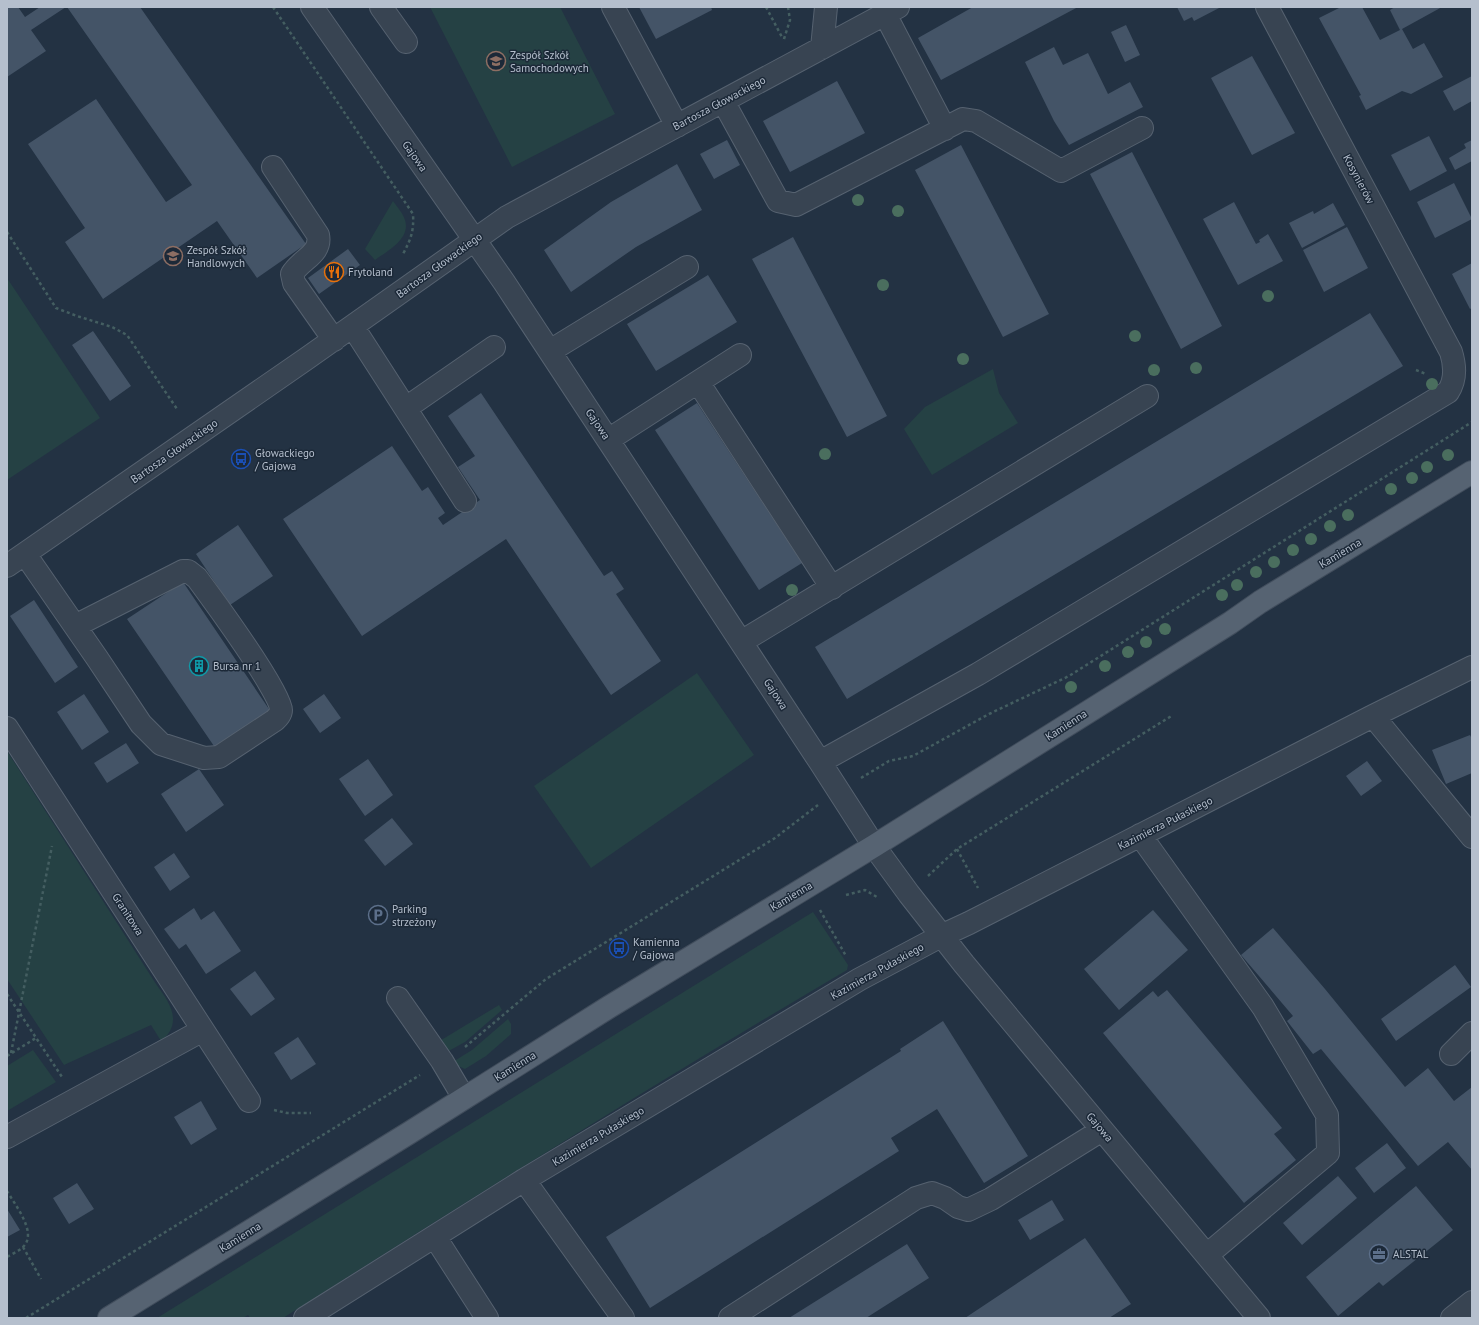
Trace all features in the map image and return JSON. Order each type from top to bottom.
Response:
[{"type":"main road","name":"Kamienna","points":[[109,1318],[609,1007],[874,846],[1260,602],[1472,472]]},
{"type":"street","name":"Gajowa","points":[[312,7],[475,240],[550,351],[742,642],[874,846],[908,894],[941,936],[1206,1255],[1248,1314]]},
{"type":"street","points":[[380,7],[406,42]]},
{"type":"street","points":[[613,7],[677,126]]},
{"type":"street","points":[[822,48],[826,7]]},
{"type":"street","name":"Kosynierów","points":[[820,762],[978,674],[1448,392],[1453,385],[1454,362],[1452,352],[1267,7]]},
{"type":"street","name":"Bartosza Głowackiego","points":[[16,560],[353,327],[508,217],[892,10]]},
{"type":"street","points":[[892,10],[945,128]]},
{"type":"street","points":[[723,101],[778,201],[796,205],[963,119],[976,121],[1061,170],[1142,128]]},
{"type":"street","points":[[273,167],[318,235],[319,242],[317,249],[297,266],[292,274],[294,283],[334,340]]},
{"type":"street","points":[[550,351],[687,267]]},
{"type":"street","points":[[353,327],[466,501]]},
{"type":"street","points":[[406,408],[494,347]]},
{"type":"street","points":[[608,440],[740,355]]},
{"type":"street","points":[[698,382],[832,588]]},
{"type":"street","points":[[742,642],[1147,396]]},
{"type":"street","points":[[16,560],[75,626],[141,724],[161,744],[204,758],[219,757],[275,720],[280,715],[281,709],[270,684],[197,578],[188,571],[183,571],[75,626]]},
{"type":"street","name":"Kazimierza Pułaskiego","points":[[305,1318],[524,1180],[860,979],[941,936],[969,924],[1140,835],[1472,667]]},
{"type":"street","points":[[1373,716],[1472,836]]},
{"type":"street","name":"Granitowa","points":[[7,728],[249,1101]]},
{"type":"street","points":[[1140,835],[1263,1007],[1328,1115],[1328,1153],[1206,1255]]},
{"type":"street","points":[[398,998],[442,1061],[464,1098]]},
{"type":"street","points":[[7,1137],[203,1030]]},
{"type":"street","points":[[1450,1054],[1472,1033]]},
{"type":"street","points":[[730,1318],[916,1198],[932,1192],[945,1198],[958,1207],[968,1210],[991,1199],[1102,1130]]},
{"type":"street","points":[[524,1180],[623,1318]]},
{"type":"street","points":[[435,1237],[487,1318]]},
{"type":"street","points":[[1452,1318],[1472,1302]]},
{"type":"path","points":[[273,7],[413,214],[413,229],[410,241],[403,254]]},
{"type":"path","points":[[766,7],[783,39],[790,20],[788,7]]},
{"type":"path","points":[[7,232],[56,308],[112,327],[127,335],[177,409]]},
{"type":"path","points":[[856,781],[889,761],[913,756],[989,714],[1068,676],[1472,422]]},
{"type":"path","points":[[845,896],[865,890],[890,904],[908,894],[957,849],[1173,715]]},
{"type":"path","points":[[26,1318],[442,1061],[474,1040],[546,979],[775,838],[823,802]]},
{"type":"path","points":[[11,1053],[59,808]]},
{"type":"path","points":[[821,912],[827,908]]},
{"type":"path","points":[[7,994],[77,1099]]},
{"type":"path","points":[[7,1056],[36,1038]]},
{"type":"path","points":[[249,1101],[287,1113],[311,1113]]},
{"type":"path","points":[[7,1191],[27,1227],[29,1237],[23,1247],[7,1257]]},
{"type":"path","points":[[23,1247],[42,1279]]},
{"type":"green space","points":[[430,7],[560,7],[615,114],[512,167]]},
{"type":"green space","points":[[393,201],[404,217],[406,227],[405,233],[397,244],[375,260],[365,249]]},
{"type":"green space","points":[[7,278],[100,418],[7,480]]},
{"type":"green space","points":[[993,369],[999,393],[1018,423],[932,475],[904,429],[925,407]]},
{"type":"green space","points":[[697,673],[754,755],[591,868],[534,786]]},
{"type":"green space","points":[[7,751],[170,1006],[173,1018],[172,1025],[167,1035],[161,1041],[151,1025],[64,1065],[7,979]]},
{"type":"green space","points":[[813,912],[848,965],[847,970],[564,1141],[283,1318],[250,1318],[248,1315],[243,1318],[157,1318]]},
{"type":"green space","points":[[499,1005],[502,1010],[465,1042],[445,1053],[438,1042]]},
{"type":"green space","points":[[508,1019],[511,1024],[511,1034],[486,1056],[465,1069],[451,1063],[472,1050]]},
{"type":"green space","points":[[33,1050],[56,1082],[7,1111],[7,1066]]},
{"type":"building","points":[[7,7],[18,7],[25,17],[40,7],[66,7],[31,30],[46,51],[7,77]]},
{"type":"building","points":[[67,7],[140,7],[306,244],[257,278],[217,221],[103,299],[65,242],[85,228],[28,144],[96,99],[166,202],[192,185]]},
{"type":"building","points":[[639,7],[711,7],[712,10],[656,39]]},
{"type":"building","points":[[973,7],[1078,7],[941,80],[918,38]]},
{"type":"building","points":[[1177,7],[1221,7],[1194,21],[1192,17],[1184,21]]},
{"type":"building","points":[[1341,7],[1362,7],[1380,40],[1400,30],[1390,10],[1395,7],[1442,7],[1402,29],[1413,49],[1424,43],[1443,77],[1411,94],[1402,91],[1366,110],[1359,96],[1361,95],[1319,18]]},
{"type":"building","points":[[1126,25],[1140,55],[1125,62],[1111,32]]},
{"type":"building","points":[[1054,47],[1063,65],[1088,53],[1108,94],[1130,82],[1143,107],[1069,145],[1054,121],[1025,62]]},
{"type":"building","points":[[1252,56],[1295,133],[1252,155],[1211,78]]},
{"type":"building","points":[[1472,76],[1472,101],[1454,111],[1443,91]]},
{"type":"building","points":[[837,81],[865,133],[790,172],[763,121]]},
{"type":"building","points":[[1429,136],[1447,171],[1410,191],[1391,155]]},
{"type":"building","points":[[727,140],[740,165],[714,179],[700,154]]},
{"type":"building","points":[[1472,140],[1472,161],[1455,170],[1449,158],[1466,148],[1464,144]]},
{"type":"building","points":[[961,145],[1049,314],[1003,337],[915,170]]},
{"type":"building","points":[[1132,152],[1222,326],[1181,349],[1090,174]]},
{"type":"building","points":[[677,164],[702,210],[636,247],[571,292],[544,250],[611,202]]},
{"type":"building","points":[[1454,183],[1472,219],[1435,238],[1417,202]]},
{"type":"building","points":[[1234,202],[1256,244],[1268,234],[1283,261],[1238,285],[1203,219]]},
{"type":"building","points":[[1333,203],[1345,225],[1302,248],[1289,223],[1313,211],[1314,214]]},
{"type":"building","points":[[1347,227],[1368,268],[1324,292],[1303,250]]},
{"type":"building","points":[[793,237],[887,416],[847,437],[752,259]]},
{"type":"building","name":"Frytoland","points":[[348,249],[360,265],[319,294],[308,278]]},
{"type":"building","points":[[1472,263],[1472,308],[1470,309],[1452,274]]},
{"type":"building","points":[[708,275],[737,322],[656,371],[627,324]]},
{"type":"building","points":[[1370,313],[1403,366],[847,699],[815,647]]},
{"type":"building","points":[[93,331],[131,386],[110,401],[72,345]]},
{"type":"building","points":[[481,393],[604,576],[612,571],[624,589],[616,594],[661,661],[611,695],[506,539],[362,636],[283,519],[392,446],[422,491],[428,487],[445,513],[438,518],[443,525],[480,500],[458,467],[475,456],[448,416]]},
{"type":"building","points":[[697,403],[802,563],[759,590],[655,430]]},
{"type":"building","points":[[238,525],[273,576],[230,605],[196,554]]},
{"type":"building","name":"Bursa nr 1","points":[[183,582],[271,712],[216,749],[127,619]]},
{"type":"building","points":[[34,600],[78,667],[55,683],[10,616]]},
{"type":"building","points":[[84,694],[109,732],[82,750],[57,712]]},
{"type":"building","points":[[324,694],[341,718],[320,733],[303,709]]},
{"type":"building","points":[[1470,735],[1472,739],[1472,773],[1446,784],[1432,750]]},
{"type":"building","points":[[126,743],[139,763],[107,783],[94,763]]},
{"type":"building","points":[[368,759],[393,795],[365,816],[339,779]]},
{"type":"building","points":[[1367,761],[1382,781],[1361,796],[1346,776]]},
{"type":"building","points":[[199,769],[224,805],[186,832],[161,794]]},
{"type":"building","points":[[392,818],[413,844],[385,866],[364,840]]},
{"type":"building","points":[[174,853],[190,877],[170,891],[154,867]]},
{"type":"building","points":[[194,908],[201,920],[214,911],[241,951],[206,974],[186,944],[179,949],[164,929]]},
{"type":"building","points":[[1153,910],[1188,950],[1119,1010],[1084,969]]},
{"type":"building","points":[[1273,928],[1405,1087],[1428,1068],[1454,1101],[1472,1087],[1472,1170],[1448,1142],[1418,1166],[1321,1049],[1313,1054],[1287,1021],[1293,1016],[1241,955]]},
{"type":"building","points":[[1455,965],[1471,987],[1396,1041],[1381,1019]]},
{"type":"building","points":[[255,971],[275,999],[251,1016],[230,989]]},
{"type":"building","points":[[1167,990],[1282,1128],[1274,1134],[1296,1160],[1244,1203],[1103,1033],[1153,991],[1158,997]]},
{"type":"building","points":[[943,1021],[1028,1156],[984,1183],[937,1109],[891,1138],[899,1151],[650,1308],[606,1237],[901,1051],[900,1049]]},
{"type":"building","points":[[298,1037],[316,1064],[291,1080],[274,1053]]},
{"type":"building","points":[[201,1101],[217,1129],[191,1145],[174,1117]]},
{"type":"building","points":[[1387,1143],[1406,1168],[1374,1193],[1355,1168]]},
{"type":"building","points":[[1338,1176],[1357,1198],[1302,1245],[1283,1223]]},
{"type":"building","points":[[77,1183],[94,1209],[69,1224],[53,1198]]},
{"type":"building","name":"ALSTAL","points":[[1416,1186],[1453,1230],[1383,1286],[1379,1282],[1338,1316],[1306,1277]]},
{"type":"building","points":[[1052,1200],[1064,1220],[1030,1240],[1018,1220]]},
{"type":"building","points":[[7,1209],[20,1230],[7,1237]]},
{"type":"building","points":[[1085,1238],[1131,1304],[1109,1318],[965,1318]]},
{"type":"building","points":[[907,1244],[929,1278],[866,1318],[789,1318]]},
{"type":"place","name":"Zespół Szkół Samochodowych","points":[[496,61]]},
{"type":"place","name":"Zespół Szkół Handlowych","points":[[173,256]]},
{"type":"place","name":"Frytoland","points":[[334,272]]},
{"type":"place","name":"Głowackiego / Gajowa","points":[[241,459]]},
{"type":"place","name":"Bursa nr 1","points":[[199,666]]},
{"type":"place","name":"Parking strzeżony","points":[[378,915]]},
{"type":"place","name":"Kamienna / Gajowa","points":[[619,948]]},
{"type":"place","name":"ALSTAL","points":[[1379,1254]]}]
